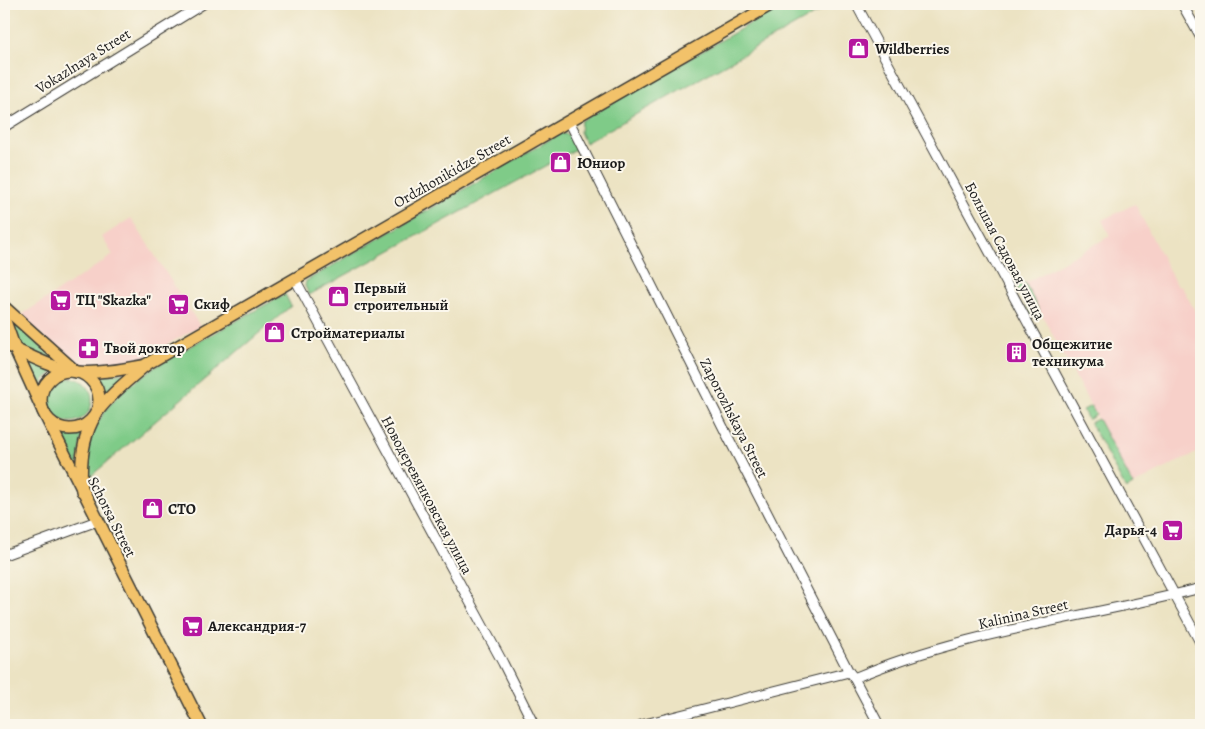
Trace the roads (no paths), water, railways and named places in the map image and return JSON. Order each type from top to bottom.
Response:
[{"type":"main road","name":"Ordzhonikidze Street","points":[[147,364],[772,4]]},
{"type":"main road","points":[[4,307],[76,372]]},
{"type":"main road","name":"Schorsa Street","points":[[4,318],[15,349],[44,413],[201,725]]},
{"type":"main road","points":[[4,344],[57,367],[87,377],[95,386],[99,398],[82,457],[82,491]]},
{"type":"main road","points":[[147,364],[120,388],[86,424],[78,428],[69,429],[56,426],[44,413],[41,399],[46,385],[57,375],[66,372],[108,371],[147,364]]},
{"type":"street","name":"Vokazlnaya Street","points":[[4,127],[203,4]]},
{"type":"street","name":"Большая Садовая улица","points":[[856,4],[1176,594],[1201,644]]},
{"type":"street","points":[[1182,4],[1201,38]]},
{"type":"street","name":"Zaporozhskaya Street","points":[[569,121],[728,438],[879,725]]},
{"type":"street","name":"Новодеревянковская улица","points":[[295,279],[534,725]]},
{"type":"street","points":[[4,554],[97,521]]},
{"type":"street","name":"Kalinina Street","points":[[641,725],[851,675],[942,647],[1106,608],[1201,588]]},
{"type":"place","name":"Wildberries","points":[[859,49]]},
{"type":"place","name":"Юниор","points":[[561,163]]},
{"type":"place","name":"Первый строительный","points":[[338,297]]},
{"type":"place","name":"ТЦ \"Skazka\"","points":[[60,300]]},
{"type":"place","name":"Скиф","points":[[178,304]]},
{"type":"place","name":"Стройматериалы","points":[[275,333]]},
{"type":"place","name":"Твой доктор","points":[[88,348]]},
{"type":"place","name":"Общежитие техникума","points":[[1016,353]]},
{"type":"place","name":"СТО","points":[[152,509]]},
{"type":"place","name":"Дарья-4","points":[[1173,530]]},
{"type":"place","name":"Александрия-7","points":[[192,626]]}]
